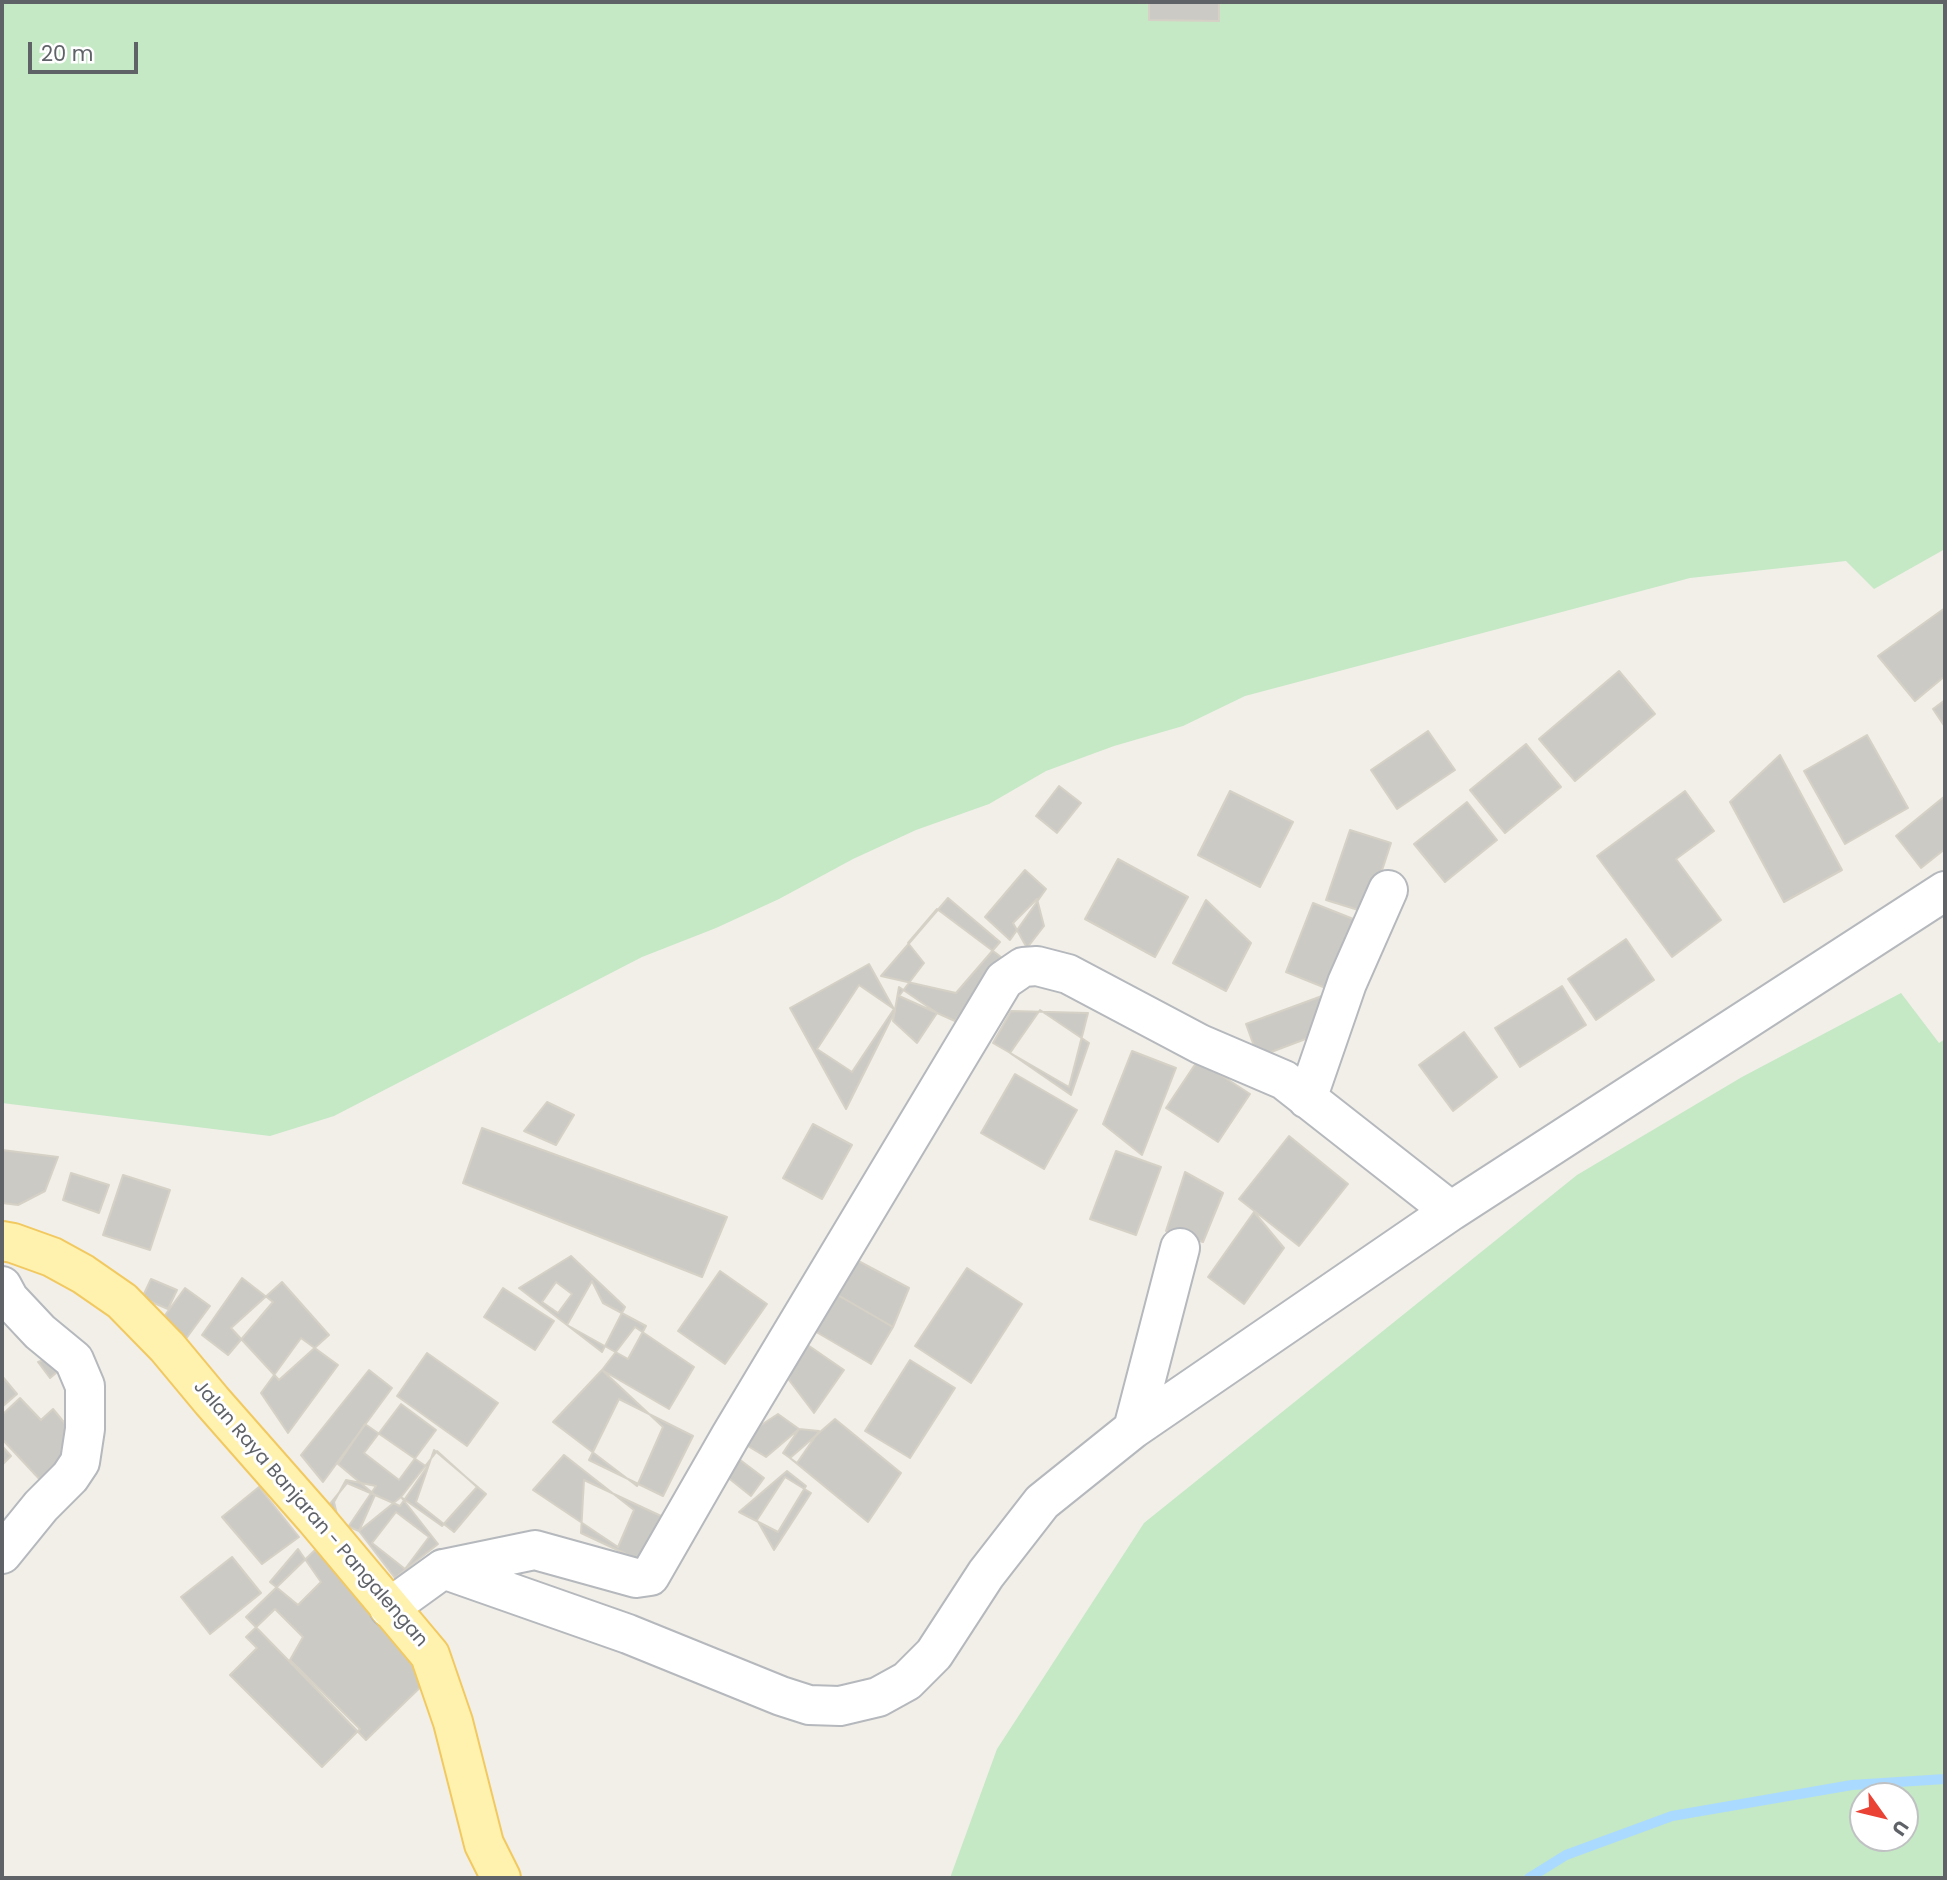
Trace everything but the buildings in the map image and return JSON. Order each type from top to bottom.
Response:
[{"type":"main road","name":"Jalan Raya Banjaran - Pangalengan","points":[[2,1241],[52,1257],[83,1274],[122,1301],[167,1347],[316,1517],[430,1655],[453,1722],[484,1844],[501,1878]]},
{"type":"street","points":[[1307,1098],[1347,984],[1388,890]]},
{"type":"street","points":[[443,1569],[628,1634],[780,1696],[809,1705],[840,1706],[878,1697],[907,1681],[934,1654],[986,1574],[1042,1502],[1133,1429],[1451,1211],[1945,891]]},
{"type":"street","points":[[389,1608],[443,1569],[535,1550],[636,1578],[650,1576],[731,1435],[1004,980],[1023,967],[1037,966],[1068,974],[1200,1044],[1284,1080],[1451,1211]]},
{"type":"street","points":[[1133,1429],[1180,1248]]},
{"type":"street","points":[[2,1286],[9,1299],[40,1332],[74,1360],[85,1386],[84,1438],[80,1462],[2,1554]]},
{"type":"green space","points":[[2,2],[1945,2],[1945,549],[1874,589],[1846,561],[1690,578],[1245,696],[1183,726],[1114,746],[1046,771],[989,804],[916,830],[853,859],[779,899],[716,928],[642,957],[334,1116],[270,1136],[2,1103]]},
{"type":"green space","points":[[1901,993],[1939,1043],[1945,1039],[1945,1878],[950,1878],[997,1749],[1144,1523],[1577,1175],[1742,1077]]},
{"type":"waterway","points":[[1529,1878],[1566,1855],[1672,1816],[1852,1785],[1945,1779]]}]
